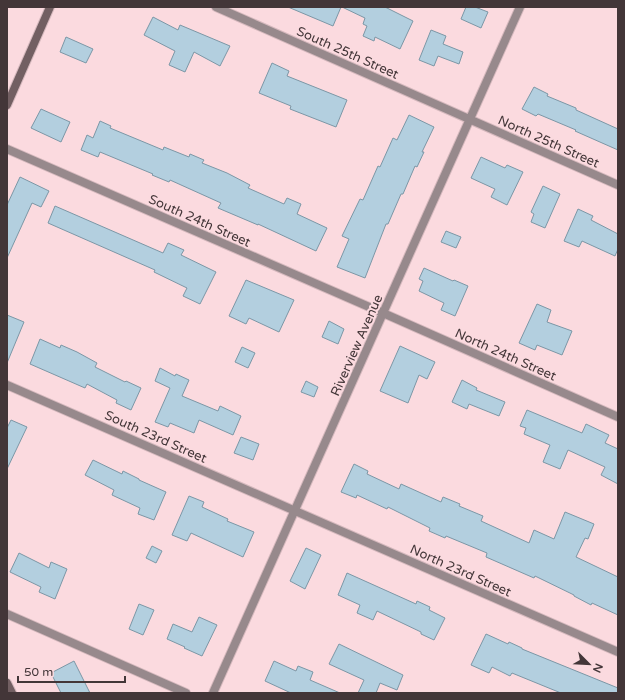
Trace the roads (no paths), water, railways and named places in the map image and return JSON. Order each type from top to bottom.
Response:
[{"type":"main road","points":[[7,105],[50,7]]},
{"type":"main road","points":[[7,683],[12,693]]},
{"type":"street","name":"South 25th Street","points":[[216,7],[470,120]]},
{"type":"street","name":"Riverview Avenue","points":[[213,693],[520,7]]},
{"type":"street","name":"North 25th Street","points":[[470,120],[618,185]]},
{"type":"street","name":"South 24th Street","points":[[7,149],[383,313]]},
{"type":"street","name":"North 24th Street","points":[[383,313],[618,418]]},
{"type":"street","name":"South 23rd Street","points":[[7,384],[295,510]]},
{"type":"street","name":"North 23rd Street","points":[[295,510],[618,652]]},
{"type":"street","points":[[7,614],[186,693]]}]
